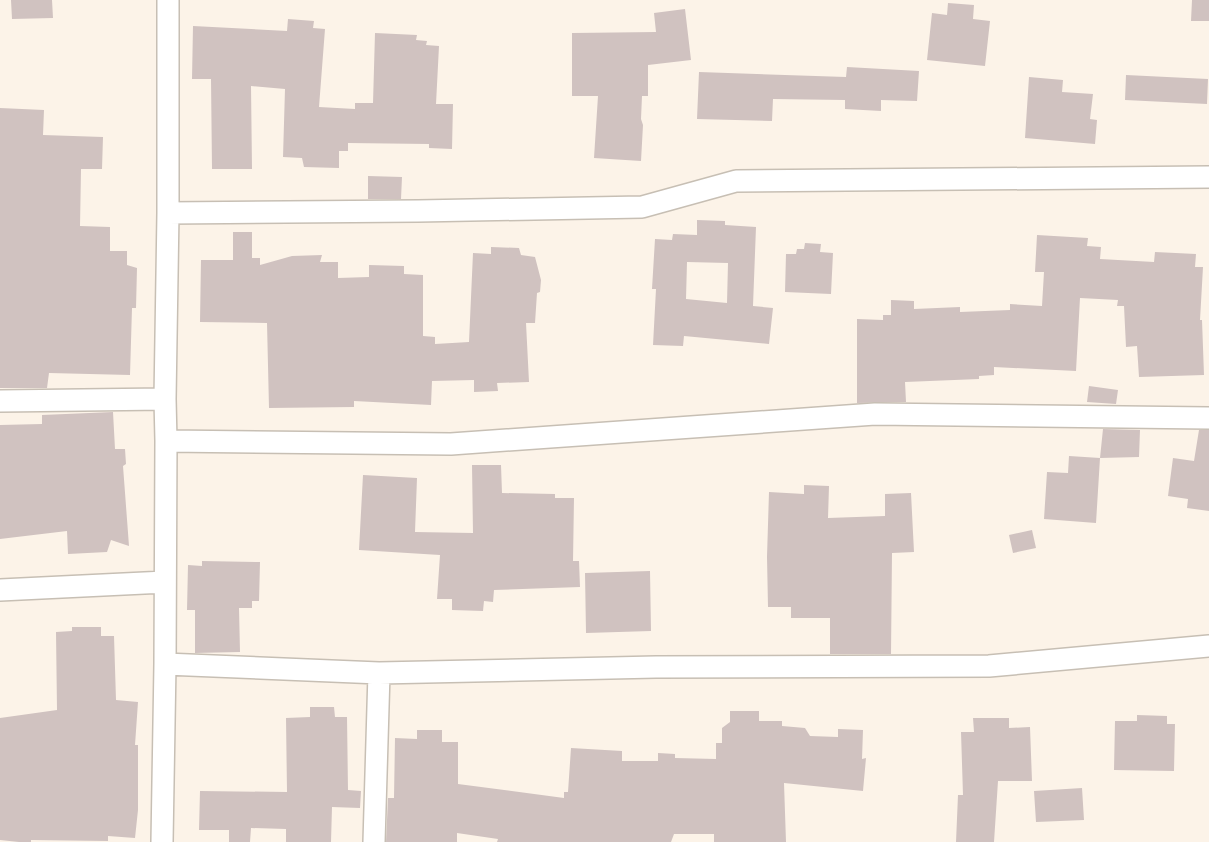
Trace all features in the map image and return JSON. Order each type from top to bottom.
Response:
[{"type":"street","points":[[162,842],[166,664],[165,399],[168,213],[168,0]]},
{"type":"street","points":[[168,213],[418,212],[642,207],[736,181],[1209,177]]},
{"type":"street","points":[[0,400],[165,399]]},
{"type":"street","points":[[166,441],[451,444],[874,414],[1209,418]]},
{"type":"street","points":[[0,590],[165,582]]},
{"type":"street","points":[[166,664],[379,673],[656,667],[989,666],[1209,646]]},
{"type":"street","points":[[374,842],[379,673]]},
{"type":"building","points":[[11,0],[52,0],[53,18],[12,19]]},
{"type":"building","points":[[1192,0],[1209,0],[1209,21],[1191,21]]},
{"type":"building","points":[[948,3],[974,5],[973,19],[990,21],[985,66],[927,60],[932,13],[947,15]]},
{"type":"building","points":[[685,9],[691,60],[648,65],[648,96],[642,96],[641,161],[594,158],[598,96],[572,96],[572,33],[656,32],[654,13]]},
{"type":"building","points":[[288,19],[314,21],[313,28],[325,29],[319,107],[355,109],[355,103],[373,103],[375,33],[417,35],[416,40],[427,41],[426,45],[439,46],[436,104],[453,104],[452,149],[429,148],[429,144],[348,143],[348,151],[339,151],[339,168],[304,167],[302,158],[283,157],[285,89],[251,86],[252,169],[212,169],[211,79],[192,79],[193,26],[287,31]]},
{"type":"building","points":[[847,67],[919,71],[917,101],[881,100],[881,111],[845,109],[845,100],[773,99],[772,121],[697,119],[699,72],[846,77]]},
{"type":"building","points":[[1126,75],[1208,79],[1207,104],[1125,100]]},
{"type":"building","points":[[1029,77],[1063,80],[1062,92],[1093,94],[1090,119],[1097,120],[1095,144],[1025,138]]},
{"type":"building","points":[[0,108],[44,110],[43,135],[103,137],[102,169],[81,169],[80,226],[110,227],[110,251],[127,251],[127,265],[137,268],[136,308],[132,308],[130,375],[49,373],[47,388],[0,388]]},
{"type":"building","points":[[368,176],[402,177],[401,199],[368,199]]},
{"type":"building","points":[[697,220],[725,221],[725,225],[756,227],[753,306],[773,308],[769,344],[684,336],[683,346],[653,345],[656,289],[652,289],[655,239],[672,240],[673,234],[697,235]],"holes":[[[687,262],[728,263],[727,303],[686,299]]]},
{"type":"building","points":[[233,232],[252,232],[252,258],[260,258],[260,265],[292,256],[322,255],[320,262],[338,262],[338,278],[369,277],[369,265],[404,266],[404,274],[423,275],[423,336],[435,337],[435,344],[469,342],[473,253],[491,254],[491,247],[519,248],[521,255],[535,257],[541,280],[540,292],[537,293],[535,323],[526,323],[529,382],[497,383],[498,391],[474,392],[474,380],[432,381],[431,405],[354,401],[354,407],[269,408],[267,323],[200,322],[201,260],[233,260]]},
{"type":"building","points":[[1037,235],[1088,238],[1087,246],[1101,247],[1100,259],[1154,262],[1155,252],[1196,254],[1195,267],[1203,267],[1200,320],[1202,320],[1204,375],[1139,377],[1137,346],[1126,347],[1124,306],[1117,306],[1118,300],[1080,298],[1076,371],[994,367],[994,375],[979,376],[979,379],[905,382],[906,402],[857,403],[857,319],[883,320],[883,315],[891,315],[891,300],[914,301],[914,309],[960,307],[960,312],[1010,310],[1010,304],[1042,306],[1044,272],[1035,272]]},
{"type":"building","points":[[805,243],[821,244],[820,252],[833,253],[831,294],[785,292],[786,254],[796,254],[797,249],[804,249]]},
{"type":"building","points":[[1089,386],[1118,390],[1116,404],[1087,402]]},
{"type":"building","points":[[113,412],[115,449],[125,449],[126,464],[123,466],[129,546],[111,540],[107,552],[68,554],[67,531],[0,539],[0,425],[42,424],[42,415]]},
{"type":"building","points":[[1103,429],[1140,430],[1139,457],[1100,458]]},
{"type":"building","points":[[1199,430],[1209,430],[1209,511],[1187,508],[1188,499],[1168,496],[1173,458],[1194,461]]},
{"type":"building","points":[[1069,456],[1100,458],[1096,523],[1044,519],[1047,472],[1068,473]]},
{"type":"building","points":[[472,465],[501,465],[502,493],[555,494],[555,498],[574,498],[573,561],[579,561],[580,587],[494,590],[493,602],[484,601],[483,611],[452,610],[452,599],[437,599],[440,555],[359,550],[363,475],[417,478],[415,532],[473,533]]},
{"type":"building","points":[[804,485],[829,486],[828,518],[885,516],[885,494],[911,493],[914,552],[892,553],[891,654],[830,654],[830,618],[791,618],[791,607],[768,607],[769,492],[804,494]]},
{"type":"building","points":[[1032,530],[1036,548],[1013,553],[1009,535]]},
{"type":"building","points":[[202,561],[260,562],[259,601],[252,601],[252,608],[239,608],[240,652],[195,653],[195,610],[187,610],[188,565],[202,566]]},
{"type":"building","points":[[650,571],[651,631],[586,633],[585,573]]},
{"type":"building","points":[[72,627],[101,627],[101,636],[114,636],[116,700],[138,702],[135,745],[138,745],[138,810],[135,838],[108,836],[108,841],[31,840],[31,842],[19,842],[0,840],[0,718],[57,710],[56,632],[72,631]]},
{"type":"building","points":[[310,707],[334,707],[335,717],[347,717],[348,790],[361,791],[360,808],[332,807],[331,842],[286,842],[286,829],[251,828],[250,842],[229,842],[229,830],[199,830],[200,791],[287,792],[286,718],[310,717]]},
{"type":"building","points":[[730,711],[759,711],[759,721],[782,721],[782,726],[805,728],[810,736],[838,737],[838,729],[863,730],[862,759],[866,758],[863,791],[784,783],[786,842],[714,842],[714,834],[674,834],[671,842],[497,842],[498,839],[457,833],[457,842],[386,842],[388,798],[394,798],[395,738],[417,739],[417,730],[442,730],[442,742],[458,742],[458,784],[564,798],[564,792],[568,792],[571,748],[622,751],[622,761],[658,761],[658,753],[675,754],[675,758],[716,759],[716,743],[722,743],[722,728],[730,722]]},
{"type":"building","points":[[1137,715],[1167,716],[1167,724],[1175,724],[1174,771],[1114,770],[1115,721],[1137,721]]},
{"type":"building","points":[[973,718],[1009,718],[1009,728],[1030,727],[1032,781],[998,781],[994,842],[956,842],[958,795],[963,795],[961,732],[974,732]]},
{"type":"building","points":[[1082,788],[1084,820],[1036,822],[1034,791]]}]
